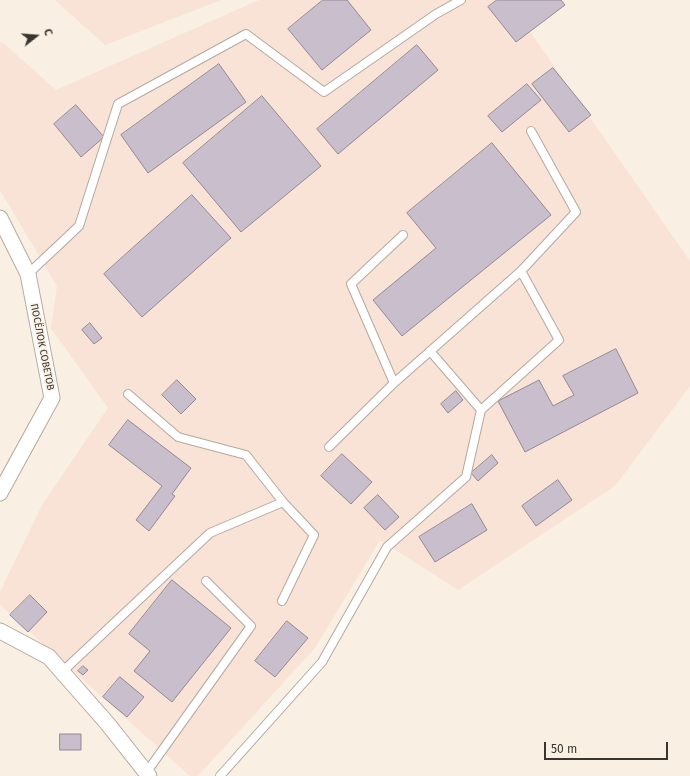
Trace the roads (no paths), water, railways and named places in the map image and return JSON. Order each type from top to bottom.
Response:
[{"type":"street","name":"ПОСЁЛОК СОВЕТОВ","points":[[0,218],[28,274],[52,398],[0,494]]},
{"type":"street","points":[[0,631],[49,657],[107,723],[147,774]]},
{"type":"lane","points":[[28,274],[79,226],[118,104],[246,34],[324,92],[436,14],[461,0]]},
{"type":"lane","points":[[329,447],[394,383],[521,271],[576,212],[532,131]]},
{"type":"lane","points":[[394,383],[351,284],[403,235]]},
{"type":"lane","points":[[220,776],[322,662],[387,547],[466,477],[481,410],[559,340],[521,271]]},
{"type":"lane","points":[[430,351],[481,410]]},
{"type":"lane","points":[[128,394],[178,437],[246,455],[283,502],[314,535],[282,601]]},
{"type":"lane","points":[[62,672],[210,533],[283,502]]},
{"type":"lane","points":[[147,774],[252,626],[206,581]]}]
